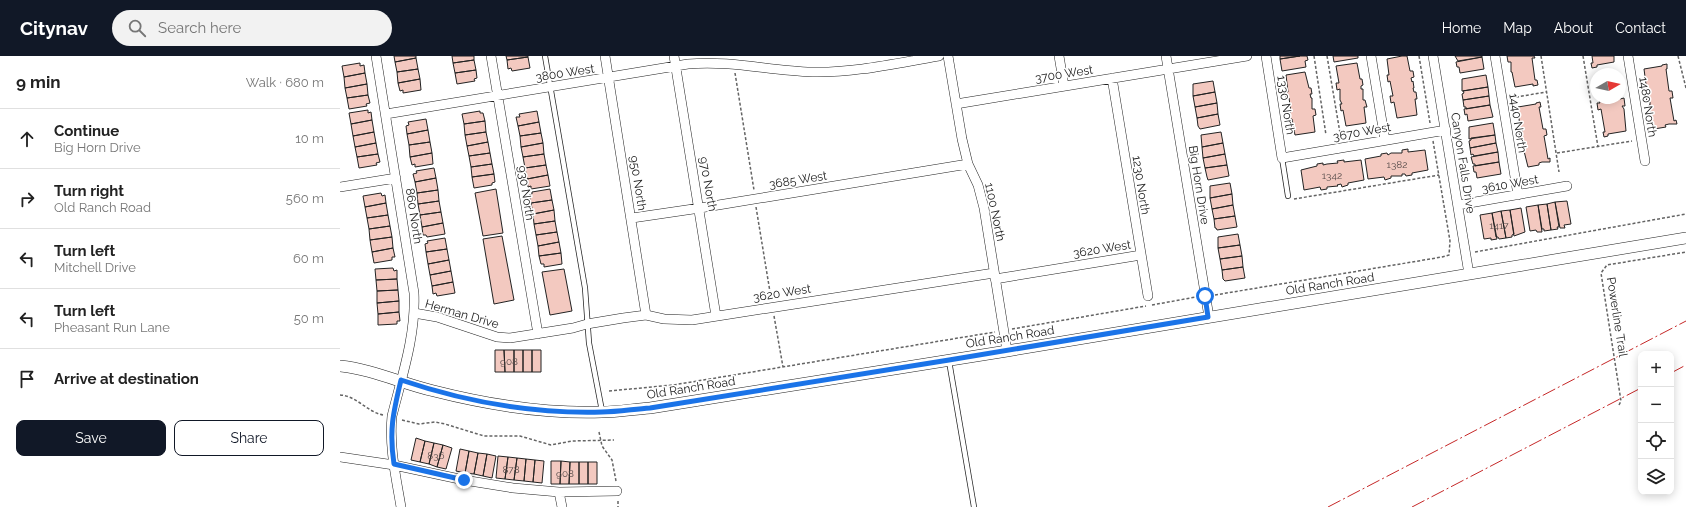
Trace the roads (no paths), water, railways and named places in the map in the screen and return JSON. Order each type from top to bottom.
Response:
[{"type":"street","name":"860 North","points":[[376,56],[413,283],[414,313],[412,335],[392,416],[391,428],[394,464],[401,507]]},
{"type":"street","name":"930 North","points":[[491,56],[538,334]]},
{"type":"street","name":"950 North","points":[[605,56],[632,218],[646,315]]},
{"type":"street","name":"970 North","points":[[674,56],[700,208],[716,316]]},
{"type":"street","name":"3800 West","points":[[386,114],[676,66],[714,63],[794,71],[827,72],[859,69],[939,56]]},
{"type":"street","name":"1100 North","points":[[948,56],[968,164],[978,185],[984,208],[1007,351]]},
{"type":"street","points":[[1059,56],[1064,86]]},
{"type":"street","name":"Big Horn Drive","points":[[1166,56],[1208,317]]},
{"type":"street","name":"3700 West","points":[[956,104],[1247,56]]},
{"type":"street","name":"1330 North","points":[[1266,56],[1282,158]]},
{"type":"street","points":[[1371,56],[1385,140]]},
{"type":"street","name":"Canyon Falls Drive","points":[[1433,56],[1469,274]]},
{"type":"street","name":"1440 North","points":[[1496,56],[1518,195]]},
{"type":"street","name":"1480 North","points":[[1628,56],[1645,161]]},
{"type":"street","name":"1230 North","points":[[1112,78],[1148,296]]},
{"type":"street","name":"3670 West","points":[[1282,158],[1446,130]]},
{"type":"street","name":"3685 West","points":[[632,218],[968,164]]},
{"type":"street","points":[[340,187],[396,178]]},
{"type":"street","name":"3610 West","points":[[1458,205],[1567,186]]},
{"type":"street","name":"Old Ranch Road","points":[[340,366],[401,380],[431,390],[480,402],[510,407],[558,412],[603,412],[650,408],[1007,351],[1686,238]]},
{"type":"street","name":"3620 West","points":[[573,328],[587,324],[646,315],[664,319],[692,320],[1141,255]]},
{"type":"street","name":"Herman Drive","points":[[414,313],[437,318],[503,338],[516,338],[573,328]]},
{"type":"street","points":[[340,457],[394,464],[489,484],[559,492],[617,491]]},
{"type":"street","points":[[559,492],[562,507]]},
{"type":"lane","points":[[545,56],[585,288],[589,343],[603,412]]},
{"type":"lane","points":[[1282,158],[1288,198]]},
{"type":"lane","points":[[949,360],[974,507]]}]
